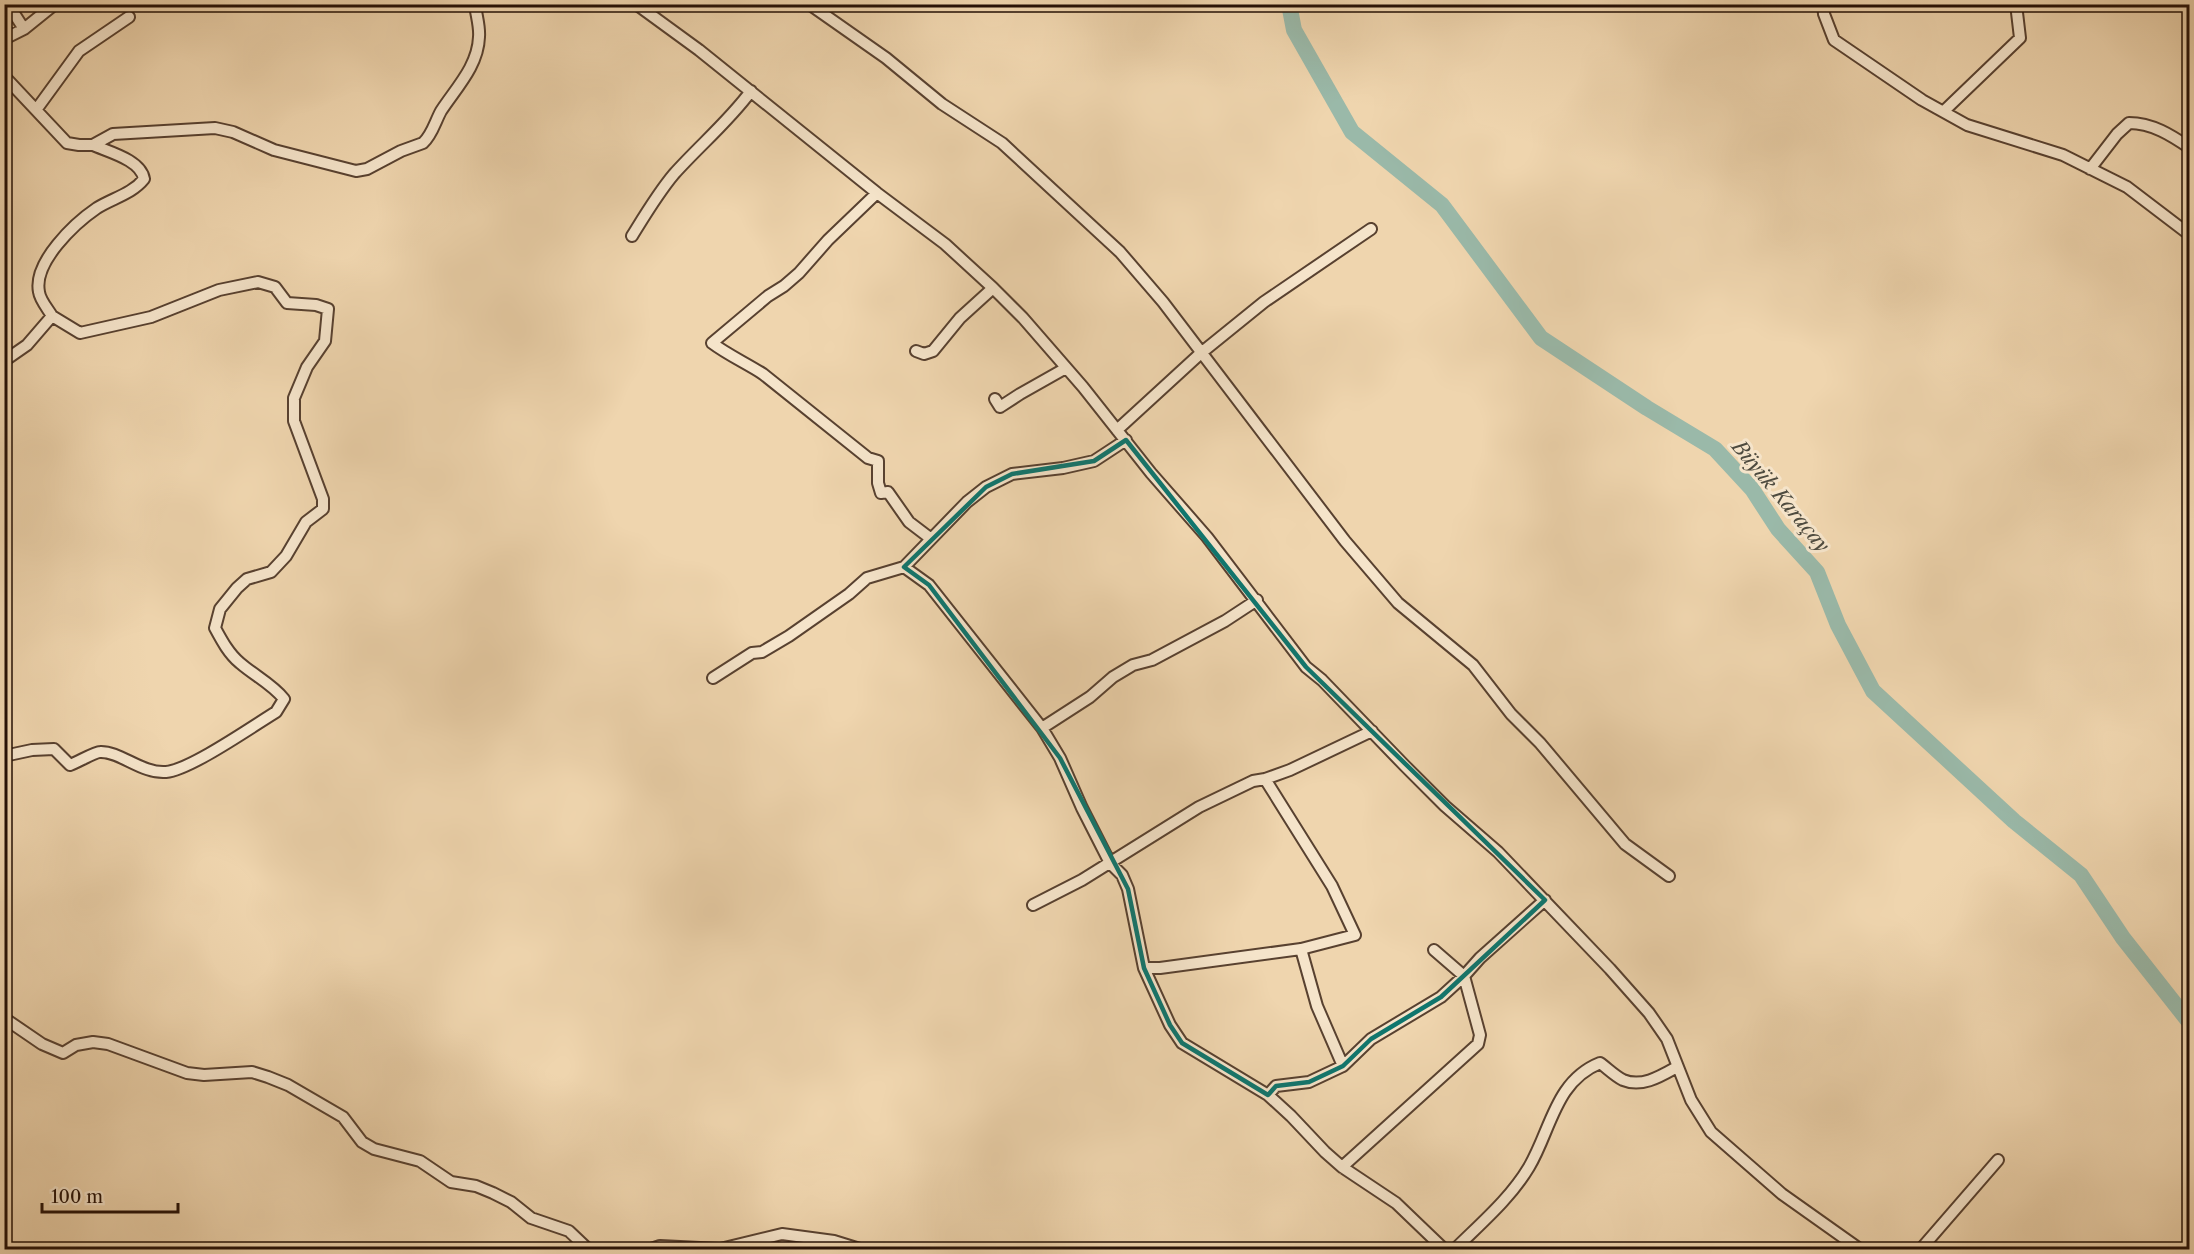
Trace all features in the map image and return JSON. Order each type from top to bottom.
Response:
[{"type":"street","points":[[4,39],[24,29],[55,4]]},
{"type":"street","points":[[4,76],[67,143],[79,146],[93,145],[113,134],[215,128],[233,132],[274,150],[356,171],[368,169],[401,151],[423,143],[428,138],[441,111],[476,56],[479,36],[475,4]]},
{"type":"street","points":[[636,4],[699,50],[877,193],[945,244],[1023,318],[1151,473],[1208,537],[1306,667],[1322,680],[1445,806],[1498,852],[1649,1013],[1667,1039],[1691,1100],[1711,1132],[1782,1194],[1861,1250]]},
{"type":"street","points":[[809,4],[886,58],[942,104],[1002,143],[1120,252],[1163,302],[1345,541],[1398,603],[1473,664],[1511,714],[1540,743],[1624,844],[1669,876]]},
{"type":"street","points":[[1823,4],[1824,14],[1834,40],[1899,85],[1967,125],[2063,155],[2127,187],[2190,235]]},
{"type":"street","points":[[1944,111],[2020,38],[2016,4]]},
{"type":"street","points":[[4,9],[15,15],[24,29]]},
{"type":"street","points":[[36,110],[80,51],[129,17]]},
{"type":"street","points":[[632,236],[674,175],[751,91]]},
{"type":"street","points":[[2090,169],[2117,134],[2129,123],[2140,123],[2160,130],[2190,148]]},
{"type":"street","points":[[4,756],[32,750],[54,749],[70,765],[85,760],[97,752],[106,752],[152,772],[168,772],[195,762],[276,712],[284,699],[276,689],[239,662],[226,648],[215,628],[220,609],[247,579],[271,572],[286,556],[306,522],[323,509],[323,499],[294,421],[294,398],[307,367],[325,341],[328,309],[316,305],[287,303],[275,287],[258,282],[219,290],[151,317],[80,333],[52,316],[39,295],[37,280],[54,248],[80,221],[96,209],[137,188],[144,179],[142,171],[134,163],[93,145]]},
{"type":"street","points":[[877,193],[828,240],[799,273],[712,343],[763,374],[868,458],[878,462],[878,483],[881,493],[888,492],[909,522],[930,538]]},
{"type":"street","points":[[2180,228],[2190,219]]},
{"type":"street","points":[[1117,430],[1201,353],[1264,302],[1371,230]]},
{"type":"street","points":[[916,351],[924,354],[933,351],[960,318],[993,288]]},
{"type":"street","points":[[4,362],[27,345],[52,316]]},
{"type":"street","points":[[995,399],[1000,407],[1066,368]]},
{"type":"street","points":[[714,678],[752,653],[762,652],[789,636],[849,594],[867,578],[904,567],[967,502],[997,480],[1012,474],[1063,468],[1094,461],[1126,440]]},
{"type":"street","points":[[904,567],[928,585],[1042,728],[1060,758],[1110,863],[1122,874],[1128,889],[1144,968],[1170,1025],[1182,1043],[1268,1095],[1342,1167],[1396,1203],[1445,1250]]},
{"type":"street","points":[[1042,728],[1090,697],[1113,677],[1133,665],[1152,660],[1225,621],[1257,600]]},
{"type":"street","points":[[1033,905],[1110,863],[1199,807],[1252,781],[1265,779],[1372,730]]},
{"type":"street","points":[[1144,968],[1171,967],[1301,949],[1355,935],[1332,886],[1265,779]]},
{"type":"street","points":[[1268,1095],[1276,1086],[1309,1082],[1343,1066],[1371,1039],[1441,997],[1480,958],[1545,900]]},
{"type":"street","points":[[1301,949],[1317,1006],[1343,1066]]},
{"type":"street","points":[[1342,1167],[1478,1044],[1480,1035],[1464,976],[1434,950]]},
{"type":"street","points":[[4,1018],[42,1044],[63,1053],[76,1045],[100,1043],[118,1047],[187,1073],[204,1075],[252,1072],[268,1077],[288,1085],[344,1117],[362,1142],[374,1149],[420,1161],[451,1182],[476,1186],[493,1193],[511,1202],[531,1218],[569,1232],[589,1250]]},
{"type":"street","points":[[1454,1250],[1500,1206],[1529,1167],[1566,1088],[1585,1069],[1600,1063],[1624,1080],[1641,1082],[1655,1079],[1677,1067]]},
{"type":"street","points":[[1920,1250],[1998,1160]]},
{"type":"street","points":[[648,1250],[660,1245],[720,1249],[782,1234],[834,1241],[864,1250]]},
{"type":"highlighted area","points":[[1126,440],[1306,667],[1545,900],[1441,997],[1371,1039],[1343,1066],[1309,1082],[1276,1086],[1268,1095],[1182,1043],[1170,1025],[1144,968],[1128,889],[1060,758],[929,585],[904,567],[986,487],[1012,474],[1094,461]]},
{"type":"waterway","name":"Büyük Karaçay","points":[[1289,4],[1294,30],[1352,132],[1442,205],[1541,338],[1647,408],[1715,449],[1752,489],[1778,529],[1817,572],[1838,625],[1873,691],[2014,821],[2081,875],[2123,938],[2190,1023]]}]
